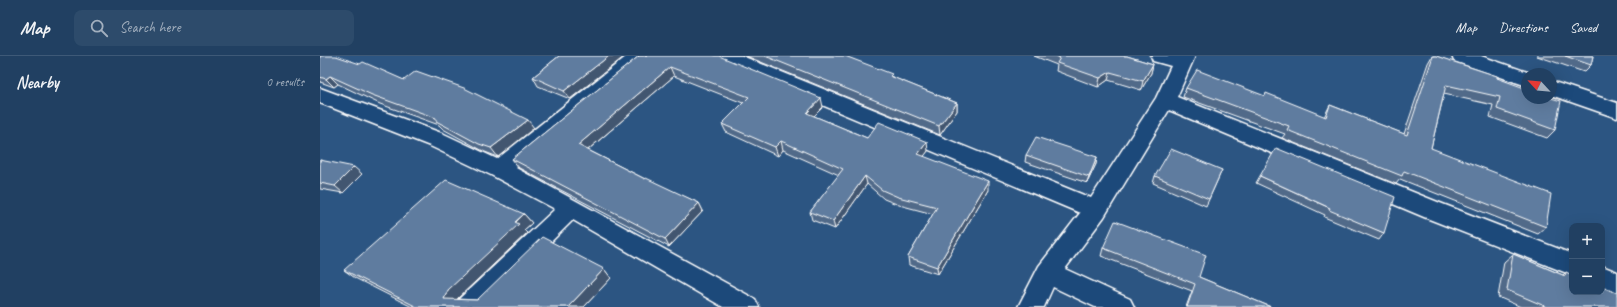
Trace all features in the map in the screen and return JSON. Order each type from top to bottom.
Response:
[{"type":"street","points":[[499,169],[639,56]]},
{"type":"street","points":[[724,56],[1096,210]]},
{"type":"street","points":[[1031,307],[1048,273],[1096,210],[1164,100],[1184,60],[1160,56]]},
{"type":"street","points":[[1461,56],[1521,77]]},
{"type":"street","points":[[1557,90],[1617,111]]},
{"type":"street","points":[[320,95],[437,140],[499,169],[746,307]]},
{"type":"street","points":[[1164,100],[1569,264]]},
{"type":"street","points":[[468,307],[571,208]]},
{"type":"street","points":[[1048,273],[1121,307]]},
{"type":"street","points":[[1605,278],[1617,283]]},
{"type":"building","points":[[320,56],[336,56],[360,64],[363,62],[404,80],[416,71],[464,88],[528,120],[491,148],[479,144],[436,121],[436,118],[372,95],[330,76],[326,79],[320,77]]},
{"type":"building","points":[[559,56],[609,56],[564,91],[533,77]]},
{"type":"building","points":[[639,56],[719,56],[821,98],[807,113],[867,138],[879,122],[927,142],[918,154],[988,181],[937,267],[908,257],[937,207],[898,197],[882,190],[865,176],[833,221],[810,212],[843,169],[781,141],[775,147],[722,124],[749,97],[670,67],[578,145],[645,179],[646,178],[699,203],[665,239],[512,159]]},
{"type":"building","points":[[765,56],[845,56],[892,74],[890,76],[957,103],[939,126]]},
{"type":"building","points":[[1056,56],[1127,56],[1153,64],[1143,81],[1110,72],[1100,78],[1057,63],[1060,58]]},
{"type":"building","points":[[1433,56],[1497,76],[1497,78],[1521,87],[1521,104],[1557,104],[1557,100],[1561,101],[1555,130],[1497,109],[1500,97],[1446,85],[1431,148],[1551,194],[1546,227],[1404,171],[1402,176],[1287,130],[1289,126],[1186,88],[1197,70],[1265,96],[1266,93],[1326,117],[1330,105],[1407,135]]},
{"type":"building","points":[[1565,56],[1593,56],[1591,65]]},
{"type":"building","points":[[1036,137],[1097,157],[1089,177],[1026,155]]},
{"type":"building","points":[[1276,148],[1395,197],[1384,233],[1329,210],[1330,208],[1260,176]]},
{"type":"building","points":[[1171,149],[1222,170],[1209,199],[1155,176]]},
{"type":"building","points":[[320,160],[354,167],[335,186],[320,183]]},
{"type":"building","points":[[446,180],[524,214],[515,222],[519,224],[448,290],[444,299],[477,300],[542,237],[604,269],[568,307],[417,307],[344,270]]},
{"type":"building","points":[[1115,221],[1206,255],[1199,277],[1271,307],[1187,307],[1195,284],[1103,248]]},
{"type":"building","points":[[1513,254],[1565,276],[1566,272],[1569,274],[1569,295],[1605,295],[1605,288],[1617,293],[1617,307],[1547,307],[1507,290]]}]
